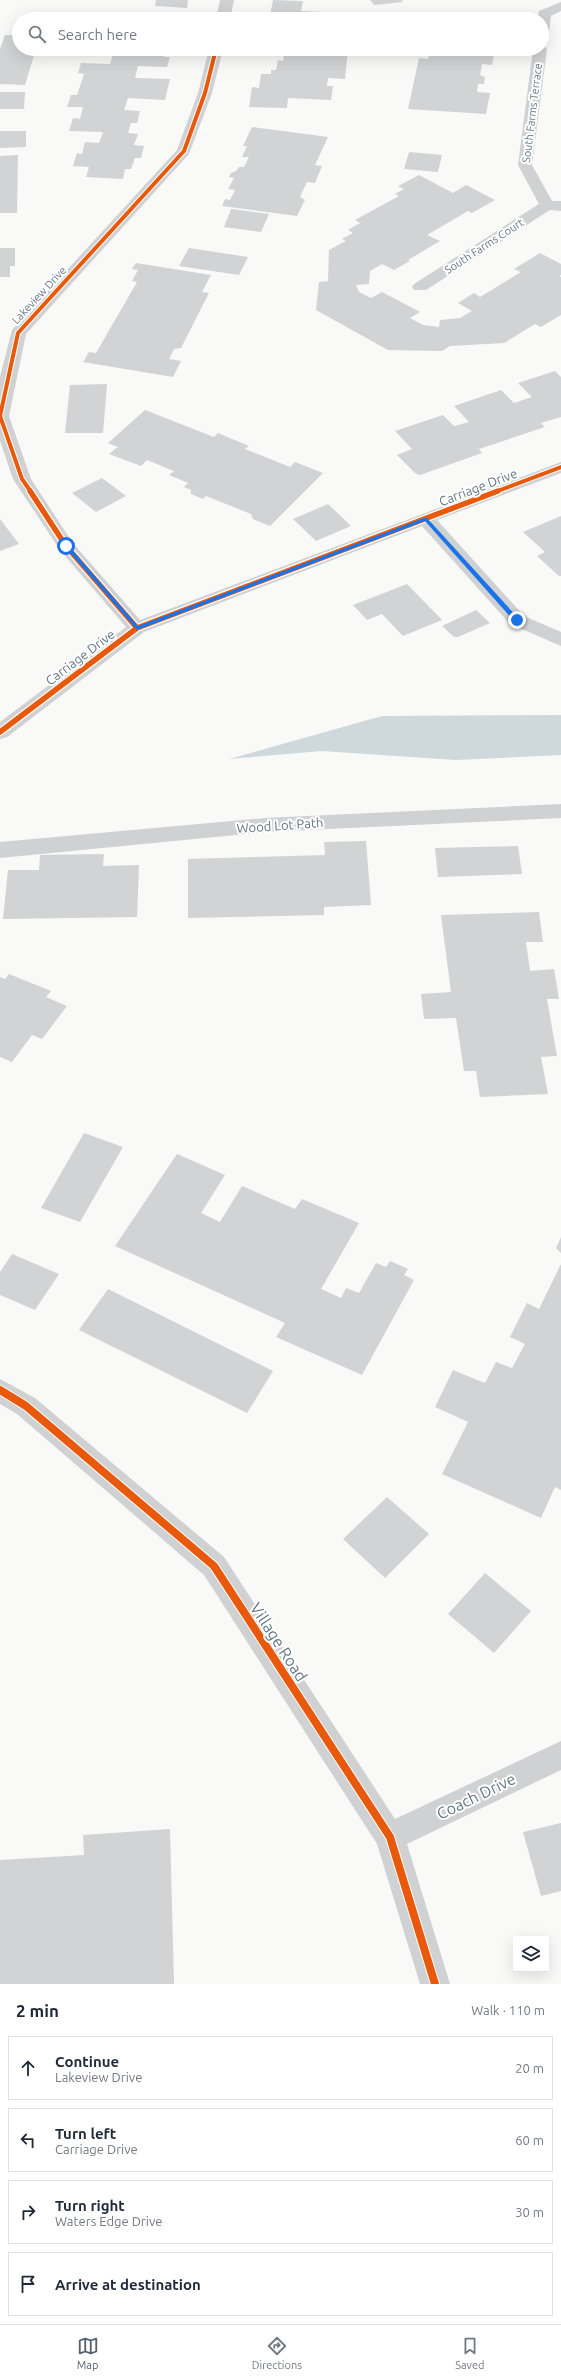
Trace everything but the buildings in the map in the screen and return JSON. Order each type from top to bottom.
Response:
[{"type":"street","points":[[225,12],[228,0]]},
{"type":"street","points":[[548,12],[561,6]]},
{"type":"street","name":"Lakeview Drive","points":[[137,628],[66,546],[22,479],[0,416],[18,333],[184,152],[205,93],[214,56]]},
{"type":"street","name":"South Farms Terrace","points":[[539,56],[525,165],[554,205]]},
{"type":"street","name":"South Farms Court","points":[[420,287],[554,205]]},
{"type":"street","points":[[0,330],[18,333]]},
{"type":"street","name":"Carriage Drive","points":[[0,732],[137,628],[561,467]]},
{"type":"street","points":[[426,519],[517,620],[561,640]]},
{"type":"street","name":"Wood Lot Path","points":[[0,850],[265,825],[561,811]]},
{"type":"street","name":"Village Road","points":[[0,1390],[26,1406],[214,1566],[390,1838],[434,1984]]},
{"type":"street","name":"Coach Drive","points":[[390,1838],[561,1755]]},
{"type":"shaded area","points":[[561,715],[561,755],[456,760],[322,751],[229,759],[382,716]]},
{"type":"cycle path","points":[[137,628],[66,546],[22,479],[0,416],[18,333],[184,151],[205,93],[214,56]]},
{"type":"cycle path","points":[[0,732],[137,628],[561,467]]},
{"type":"cycle path","points":[[0,1390],[26,1406],[214,1566],[390,1837],[435,1984]]},
{"type":"route","points":[[66,546],[137,628],[426,519],[517,620]]}]
